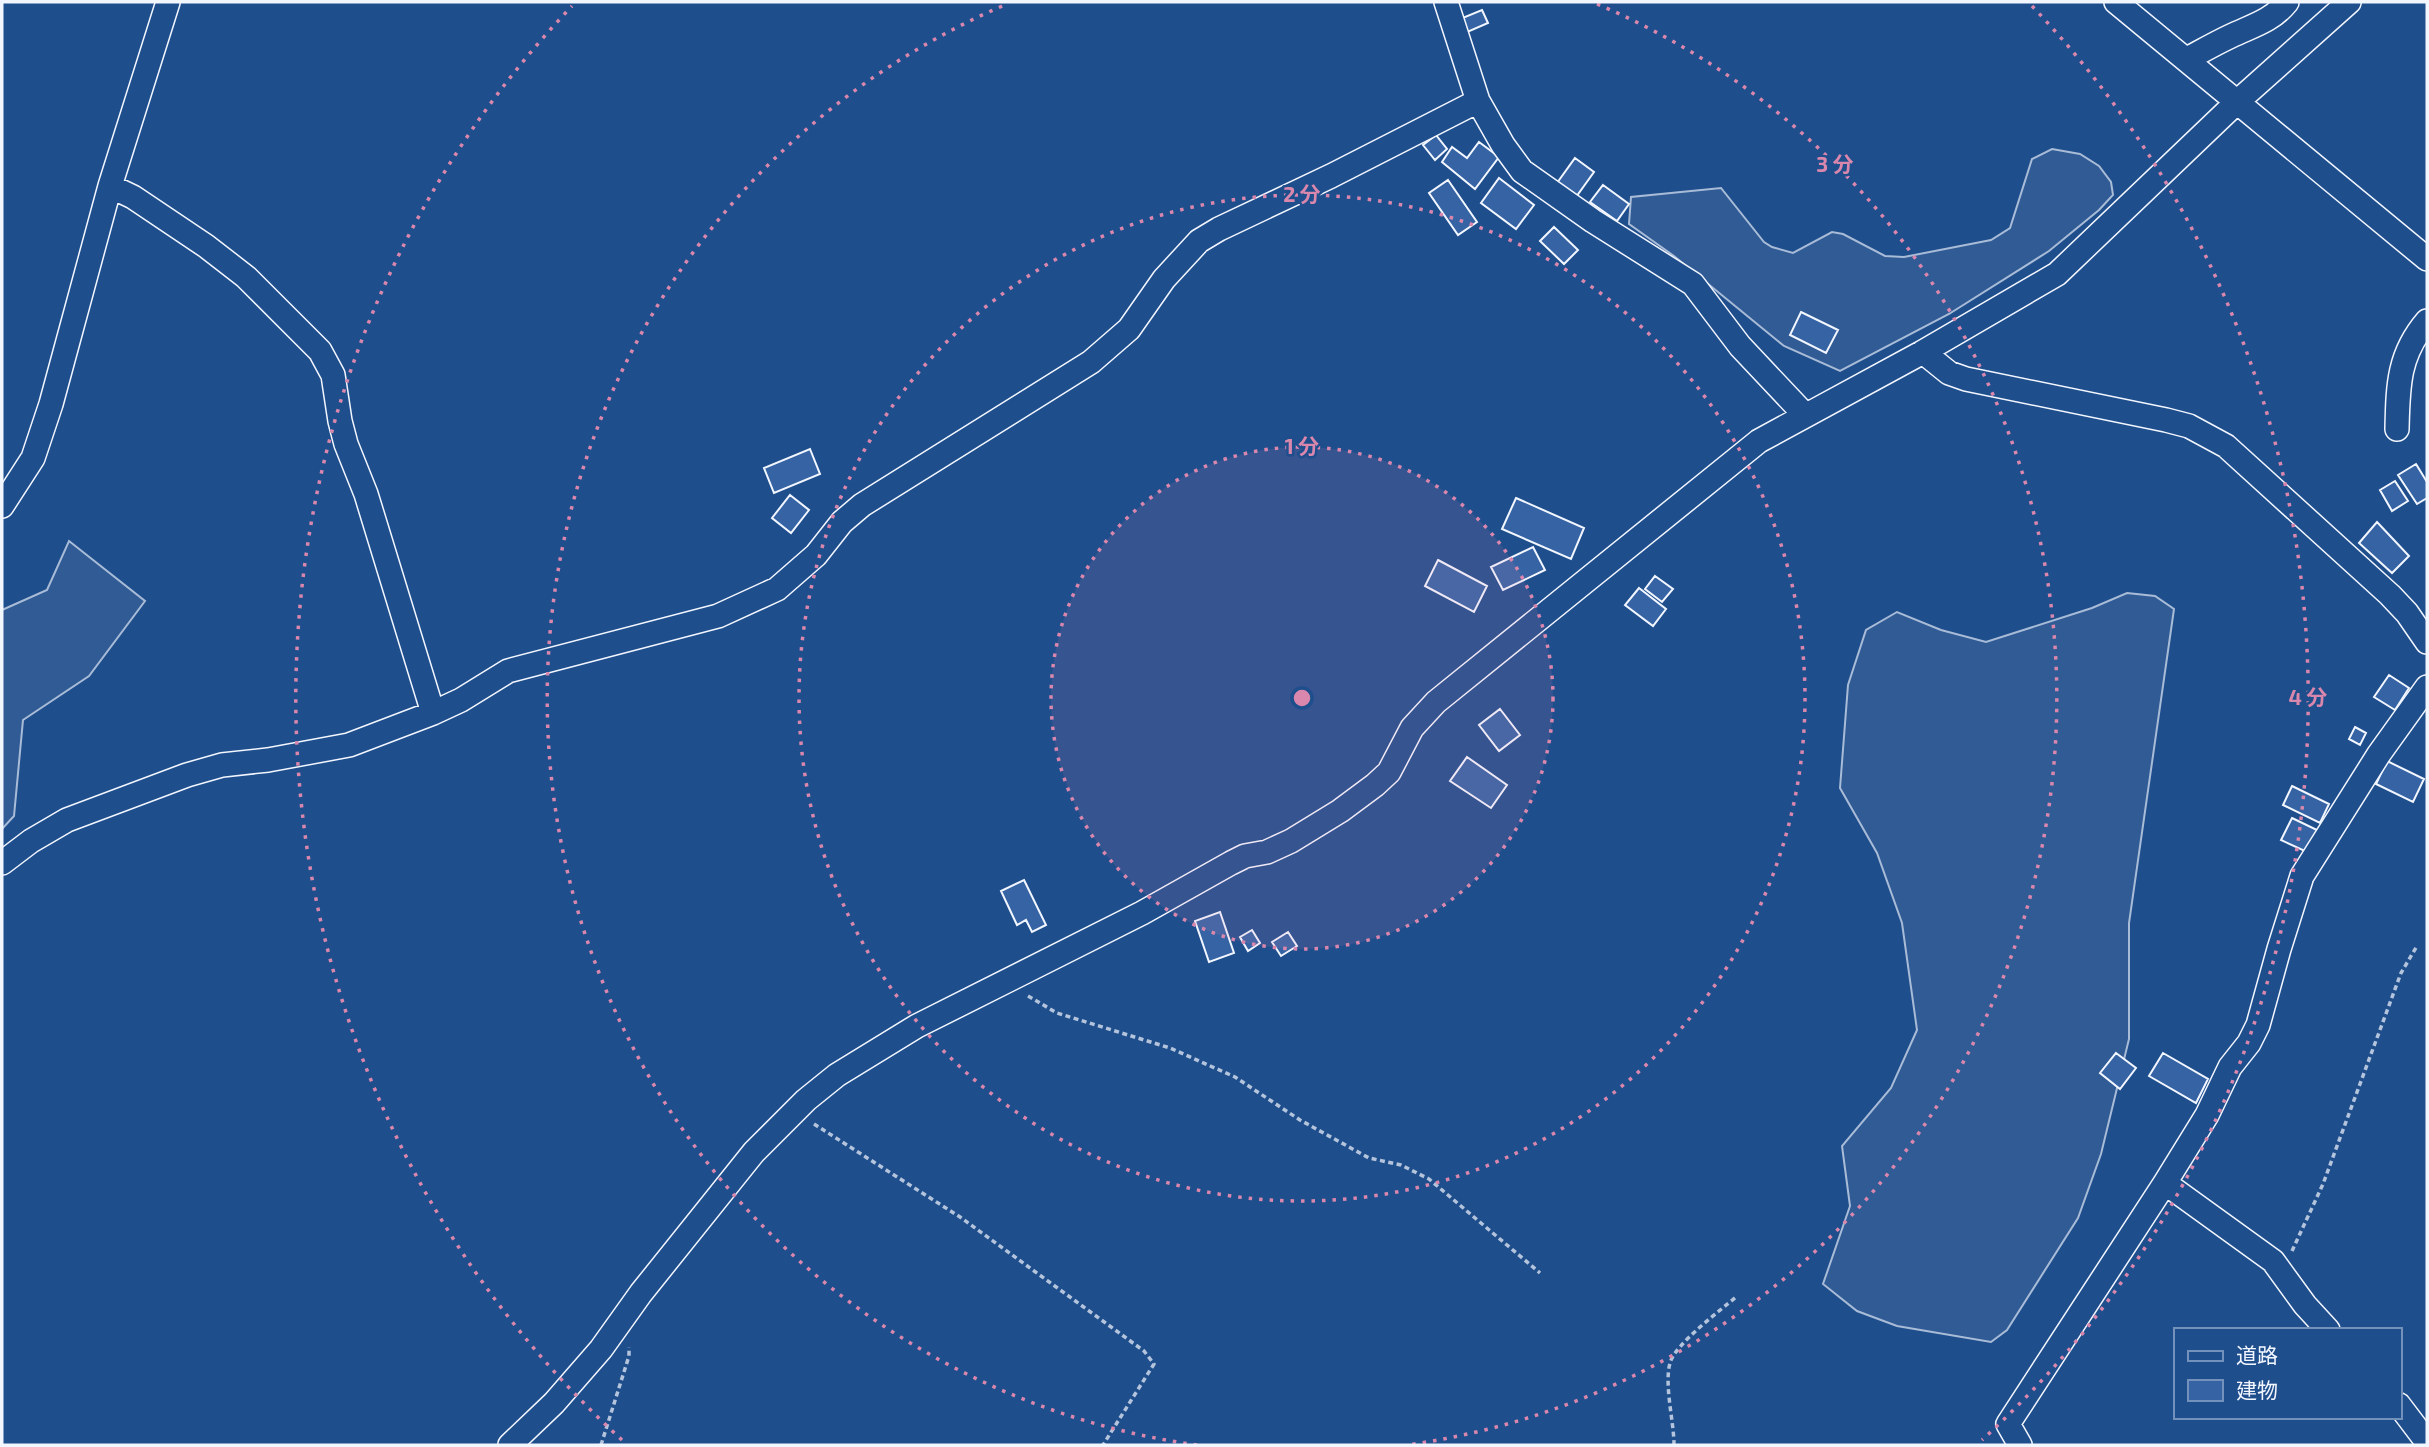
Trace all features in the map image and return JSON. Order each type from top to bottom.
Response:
[{"type":"street","points":[[2,506],[33,458],[51,404],[110,186],[168,2]]},
{"type":"street","points":[[1446,2],[1478,101],[1503,145],[1522,171],[1593,222],[1693,284],[1740,346],[1804,414]]},
{"type":"street","points":[[2116,2],[2427,259]]},
{"type":"street","points":[[2187,59],[2266,21],[2287,2]]},
{"type":"street","points":[[521,1441],[601,1349],[754,1152],[795,1111],[837,1075],[917,1026],[1142,913],[1238,860],[1292,841],[1340,811],[1388,772],[1412,728],[1436,702],[1759,440],[1923,352],[2057,274],[2237,102],[2349,2]]},
{"type":"street","points":[[2,863],[31,841],[67,820],[187,775],[222,765],[268,760],[349,745],[461,700],[508,671],[718,616],[777,589],[816,555],[842,522],[862,505],[1091,362],[1129,329],[1164,279],[1199,242],[1219,229],[1331,176],[1478,101]]},
{"type":"street","points":[[110,186],[132,197],[246,277],[320,351],[333,374],[346,444],[366,494],[433,713]]},
{"type":"street","points":[[2397,429],[2398,384],[2405,355],[2415,335],[2427,321]]},
{"type":"street","points":[[1923,352],[1949,373],[1966,379],[2166,420],[2189,426],[2226,446],[2390,594],[2427,642]]},
{"type":"street","points":[[2020,1445],[2008,1424],[2165,1183],[2207,1115],[2230,1068],[2249,1044],[2258,1024],[2302,876],[2379,754],[2427,687]]},
{"type":"street","points":[[2165,1183],[2273,1261],[2305,1305],[2326,1328]]},
{"type":"street","points":[[2401,1408],[2427,1442]]},
{"type":"path","points":[[2282,1272],[2323,1184],[2400,973],[2417,946]]},
{"type":"path","points":[[1010,981],[1057,1013],[1170,1048],[1235,1077],[1300,1120],[1369,1158],[1401,1166],[1429,1179],[1541,1273]]},
{"type":"path","points":[[795,1111],[960,1217],[1144,1351],[1154,1364],[1103,1445]]},
{"type":"path","points":[[1674,1445],[1670,1407],[1670,1361],[1686,1340],[1736,1297]]},
{"type":"path","points":[[601,1445],[629,1356],[626,1314]]},
{"type":"shaded area","points":[[2052,149],[2080,154],[2099,166],[2111,182],[2113,195],[2049,251],[1949,314],[1840,371],[1784,346],[1674,256],[1629,224],[1631,197],[1721,188],[1764,242],[1772,247],[1793,253],[1832,232],[1843,234],[1885,256],[1904,257],[1991,240],[2010,228],[2032,159]]},
{"type":"shaded area","points":[[69,541],[145,601],[89,676],[23,720],[14,816],[2,829],[2,610],[47,590]]},
{"type":"shaded area","points":[[2127,593],[2155,596],[2174,609],[2129,923],[2129,1039],[2101,1154],[2078,1218],[2007,1330],[1991,1342],[1897,1326],[1857,1311],[1823,1284],[1850,1206],[1842,1146],[1891,1088],[1917,1030],[1902,923],[1877,853],[1840,788],[1848,685],[1866,630],[1897,612],[1941,630],[1986,642],[2092,608]]},
{"type":"building","points":[[1482,10],[1488,23],[1465,33],[1460,19]]},
{"type":"building","points":[[1436,135],[1447,149],[1435,160],[1423,145]]},
{"type":"building","points":[[1479,142],[1499,157],[1475,189],[1442,162],[1452,147],[1467,158]]},
{"type":"building","points":[[1575,158],[1594,172],[1576,197],[1557,183]]},
{"type":"building","points":[[1499,178],[1534,205],[1516,229],[1481,203]]},
{"type":"building","points":[[1448,180],[1477,222],[1458,235],[1429,193]]},
{"type":"building","points":[[1603,185],[1629,204],[1617,221],[1590,202]]},
{"type":"building","points":[[1554,227],[1578,250],[1564,264],[1540,241]]},
{"type":"building","points":[[1801,312],[1838,330],[1826,353],[1790,335]]},
{"type":"building","points":[[810,449],[820,474],[774,493],[764,468]]},
{"type":"building","points":[[2416,464],[2427,482],[2427,498],[2417,504],[2398,475]]},
{"type":"building","points":[[2395,481],[2408,501],[2392,511],[2380,490]]},
{"type":"building","points":[[790,495],[809,510],[791,533],[772,518]]},
{"type":"building","points":[[1516,498],[1584,528],[1571,559],[1502,529]]},
{"type":"building","points":[[2377,522],[2409,556],[2392,573],[2359,543]]},
{"type":"building","points":[[1533,547],[1545,570],[1503,590],[1491,567]]},
{"type":"building","points":[[1438,560],[1487,586],[1474,612],[1425,586]]},
{"type":"building","points":[[1655,576],[1673,589],[1662,602],[1645,589]]},
{"type":"building","points":[[1639,588],[1666,609],[1653,626],[1625,605]]},
{"type":"building","points":[[2389,675],[2409,688],[2395,710],[2374,697]]},
{"type":"building","points":[[1500,709],[1520,735],[1499,751],[1479,725]]},
{"type":"building","points":[[2355,727],[2366,733],[2360,745],[2349,739]]},
{"type":"building","points":[[1467,757],[1507,785],[1491,808],[1450,781]]},
{"type":"building","points":[[2387,761],[2424,779],[2413,802],[2376,784]]},
{"type":"building","points":[[2292,786],[2329,804],[2320,823],[2283,805]]},
{"type":"building","points":[[2292,818],[2317,830],[2307,852],[2281,840]]},
{"type":"building","points":[[1024,880],[1046,925],[1032,932],[1026,920],[1017,925],[1001,891]]},
{"type":"building","points":[[1220,912],[1234,953],[1209,962],[1195,921]]},
{"type":"building","points":[[1252,930],[1260,943],[1248,951],[1240,937]]},
{"type":"building","points":[[1288,932],[1297,946],[1281,956],[1272,942]]},
{"type":"building","points":[[2116,1053],[2136,1068],[2120,1089],[2100,1073]]},
{"type":"building","points":[[2163,1053],[2208,1079],[2196,1103],[2149,1076]]}]
